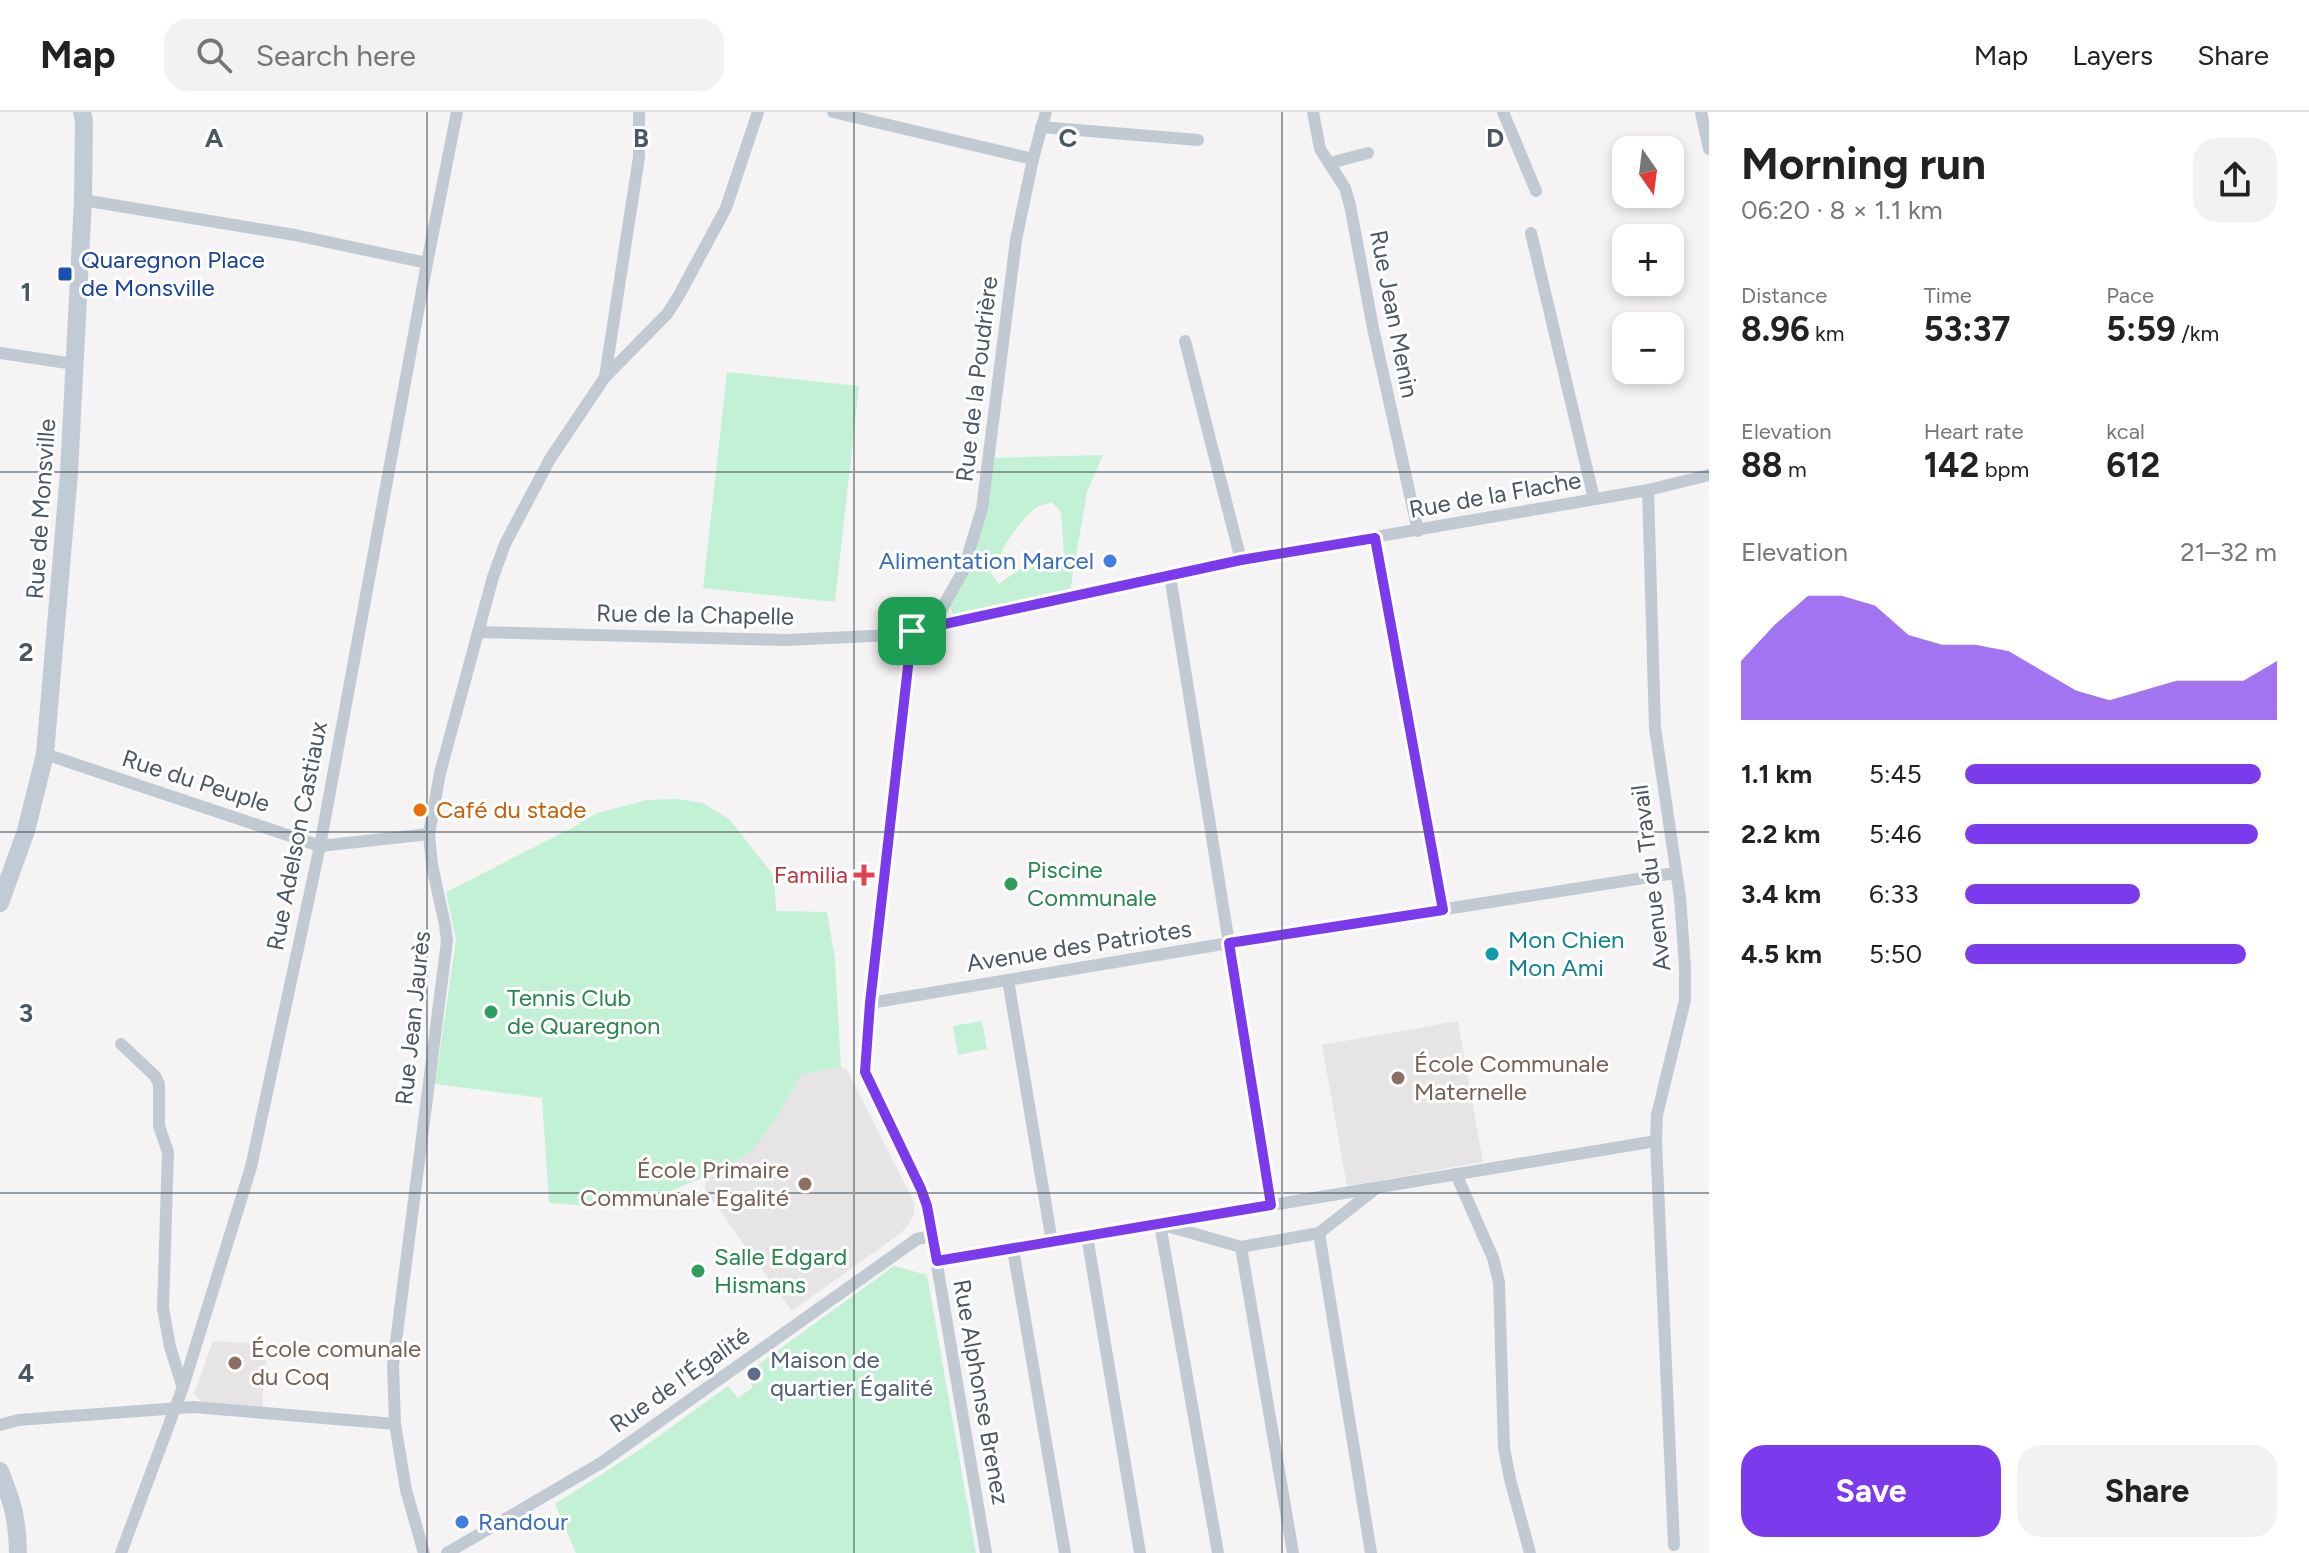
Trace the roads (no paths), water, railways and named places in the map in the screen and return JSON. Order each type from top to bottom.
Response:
[{"type":"street","name":"Rue de Monsville","points":[[0,902],[26,831],[45,754],[68,481],[83,200],[82,112]]},
{"type":"street","name":"Rue Adelson Castiaux","points":[[121,1553],[183,1387],[251,1167],[320,846],[457,112]]},
{"type":"street","points":[[605,377],[639,157],[639,112]]},
{"type":"street","points":[[605,377],[667,314],[678,297],[726,208],[758,112]]},
{"type":"street","points":[[833,112],[1033,159]]},
{"type":"street","points":[[898,127],[901,112]]},
{"type":"street","name":"Rue de la Poudrière","points":[[931,628],[963,571],[982,509],[1016,240],[1046,112]]},
{"type":"street","name":"Rue Jean Menin","points":[[1313,112],[1320,149],[1345,188],[1350,205],[1373,328],[1418,531]]},
{"type":"street","points":[[1503,112],[1536,191]]},
{"type":"street","points":[[1701,112],[1709,149]]},
{"type":"street","points":[[1041,127],[1198,140]]},
{"type":"street","points":[[1330,163],[1368,153]]},
{"type":"street","points":[[83,200],[295,235],[427,263]]},
{"type":"street","points":[[1531,233],[1594,499]]},
{"type":"street","points":[[1185,341],[1241,560]]},
{"type":"street","points":[[0,353],[74,364]]},
{"type":"street","name":"Rue Jean Jaurès","points":[[424,1553],[406,1490],[395,1424],[393,1365],[447,941],[429,834],[440,773],[493,577],[505,544],[550,459],[605,377]]},
{"type":"street","name":"Rue de la Flache","points":[[912,631],[1241,560],[1648,490],[1709,475]]},
{"type":"street","name":"Avenue du Travail","points":[[1648,490],[1655,728],[1680,897],[1685,967],[1685,1000],[1657,1115],[1656,1141],[1679,1549]]},
{"type":"street","points":[[1375,538],[1443,910]]},
{"type":"street","points":[[1170,576],[1271,1205]]},
{"type":"street","name":"Rue de la Chapelle","points":[[478,632],[786,640],[834,639],[912,631]]},
{"type":"street","name":"Rue Alphonse Brenez","points":[[912,631],[865,1072],[921,1189],[937,1261],[986,1553]]},
{"type":"street","name":"Rue du Peuple","points":[[45,754],[320,846],[429,834]]},
{"type":"street","name":"Avenue des Patriotes","points":[[870,1003],[1675,873]]},
{"type":"street","points":[[1008,980],[1052,1242]]},
{"type":"street","points":[[121,1044],[155,1076],[159,1084],[159,1126],[168,1152],[163,1308],[170,1347],[183,1387]]},
{"type":"street","points":[[937,1261],[1656,1141]]},
{"type":"street","points":[[1456,1174],[1493,1258],[1499,1282],[1504,1448],[1530,1553]]},
{"type":"street","points":[[1160,1224],[1241,1247],[1319,1233],[1377,1188]]},
{"type":"street","points":[[1160,1224],[1218,1553]]},
{"type":"street","points":[[1319,1233],[1371,1553]]},
{"type":"street","name":"Rue de l'Égalité","points":[[447,1553],[577,1478],[917,1239],[932,1236]]},
{"type":"street","points":[[1087,1236],[1140,1553]]},
{"type":"street","points":[[1241,1247],[1293,1553]]},
{"type":"street","points":[[1013,1249],[1065,1553]]},
{"type":"street","points":[[0,1425],[18,1420],[175,1408],[395,1424]]},
{"type":"street","points":[[0,1471],[15,1509],[18,1553]]},
{"type":"street","points":[[1663,1553],[1679,1549]]},
{"type":"place","name":"Quaregnon Place de Monsville","points":[[65,274]]},
{"type":"place","name":"Alimentation Marcel","points":[[1110,561]]},
{"type":"place","name":"Café du stade","points":[[420,810]]},
{"type":"place","name":"Familia","points":[[864,875]]},
{"type":"place","name":"Piscine Communale","points":[[1011,884]]},
{"type":"place","name":"Mon Chien Mon Ami","points":[[1492,954]]},
{"type":"place","name":"Tennis Club de Quaregnon","points":[[491,1012]]},
{"type":"place","name":"École Communale Maternelle","points":[[1398,1078]]},
{"type":"place","name":"École Primaire Communale Egalité","points":[[805,1184]]},
{"type":"place","name":"Salle Edgard Hismans","points":[[698,1271]]},
{"type":"place","name":"École comunale du Coq","points":[[235,1363]]},
{"type":"place","name":"Maison de quartier Égalité","points":[[754,1374]]},
{"type":"place","name":"Randour","points":[[462,1522]]}]
